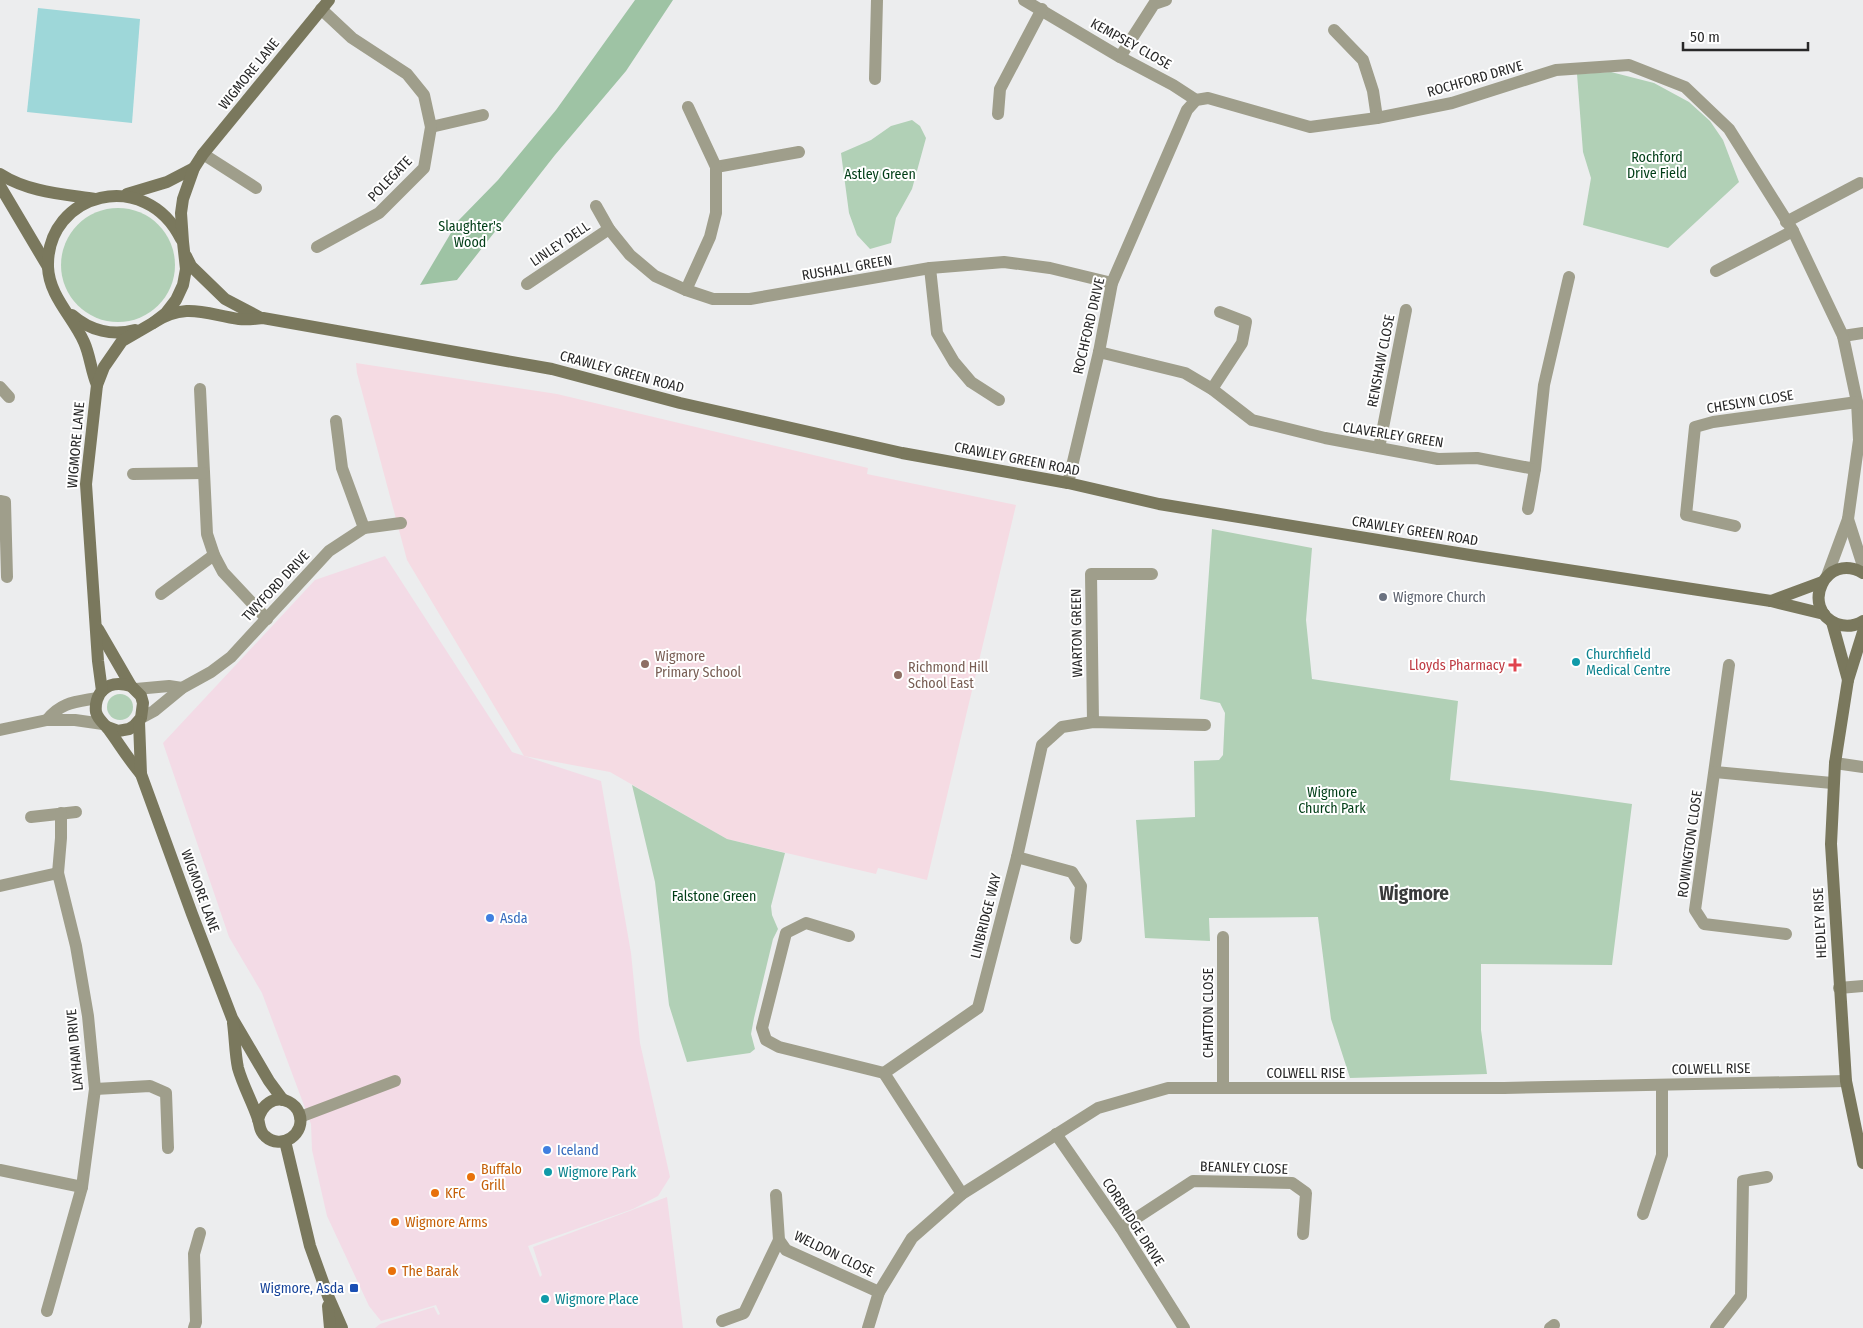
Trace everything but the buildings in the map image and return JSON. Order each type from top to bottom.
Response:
[{"type":"street","points":[[875,79],[877,0]]},
{"type":"street","name":"KEMPSEY CLOSE","points":[[1024,0],[1120,57],[1173,84],[1196,100]]},
{"type":"street","points":[[1120,57],[1154,4],[1166,0]]},
{"type":"street","name":"POLEGATE","points":[[317,247],[379,213],[424,168],[431,126],[424,95],[406,74],[352,38],[325,4]]},
{"type":"street","name":"WIGMORE LANE","points":[[141,774],[127,758],[96,712],[100,694],[86,484],[97,385],[104,367],[122,341],[166,313],[179,293],[186,269],[181,213],[183,199],[194,168],[203,154],[325,4]]},
{"type":"street","points":[[998,114],[1000,89],[1042,9]]},
{"type":"street","points":[[1334,30],[1363,60],[1373,91],[1377,118]]},
{"type":"street","name":"ROCHFORD DRIVE","points":[[1068,483],[1112,283],[1187,110],[1196,100],[1208,98],[1310,127],[1377,118],[1452,103],[1556,70],[1629,64],[1685,87],[1729,130],[1790,226],[1843,336],[1857,402],[1860,471],[1848,519],[1825,579]]},
{"type":"street","points":[[686,290],[710,237],[716,213],[716,166],[688,107]]},
{"type":"street","points":[[431,126],[483,115]]},
{"type":"street","points":[[716,166],[799,152]]},
{"type":"street","points":[[203,154],[256,188]]},
{"type":"street","name":"WIGMORE LANE","points":[[97,385],[91,370],[85,344],[53,289],[48,267],[51,245],[60,225],[76,209],[95,199],[123,195],[167,182],[194,168]]},
{"type":"street","points":[[0,174],[11,181],[35,189],[95,199]]},
{"type":"street","points":[[1716,271],[1860,183]]},
{"type":"street","points":[[0,186],[48,267]]},
{"type":"street","name":"WIGMORE LANE","points":[[123,195],[139,198],[159,210],[176,228],[184,248]]},
{"type":"street","name":"RUSHALL GREEN","points":[[596,206],[609,228],[630,255],[655,276],[686,290],[713,299],[750,299],[930,268],[1004,262],[1050,268],[1112,283]]},
{"type":"street","name":"LINLEY DELL","points":[[527,284],[609,228]]},
{"type":"street","name":"CRAWLEY GREEN ROAD","points":[[184,248],[186,259],[191,266],[225,299],[262,318]]},
{"type":"street","points":[[930,268],[937,333],[954,362],[971,382],[999,400]]},
{"type":"street","points":[[1528,509],[1535,469],[1544,385],[1569,277]]},
{"type":"street","name":"WIGMORE LANE","points":[[65,308],[77,320],[92,328],[109,332],[126,332],[148,325]]},
{"type":"street","name":"RENSHAW CLOSE","points":[[1379,448],[1406,310]]},
{"type":"street","name":"CRAWLEY GREEN ROAD","points":[[148,325],[166,314],[188,311],[220,314],[240,319],[262,318],[552,369],[680,403],[893,451],[1068,483],[1159,504],[1476,556],[1771,601],[1828,618],[1841,625],[1850,626],[1863,621]]},
{"type":"street","points":[[1212,389],[1242,343],[1246,322],[1220,312]]},
{"type":"street","points":[[1843,336],[1863,333]]},
{"type":"street","name":"CLAVERLEY GREEN","points":[[1098,352],[1185,373],[1212,389],[1252,420],[1325,438],[1438,459],[1477,458],[1535,469]]},
{"type":"street","points":[[0,387],[10,397]]},
{"type":"street","points":[[200,389],[207,534],[214,555],[223,572],[266,619]]},
{"type":"street","name":"CHESLYN CLOSE","points":[[1735,526],[1686,515],[1695,427],[1713,422],[1857,402]]},
{"type":"street","points":[[336,421],[342,468],[364,528]]},
{"type":"street","points":[[133,474],[204,472]]},
{"type":"street","points":[[0,501],[5,502],[7,577]]},
{"type":"street","name":"ROCHFORD DRIVE","points":[[1848,519],[1863,566]]},
{"type":"street","name":"TWYFORD DRIVE","points":[[140,720],[182,688],[211,672],[231,657],[329,551],[364,528],[401,523]]},
{"type":"street","points":[[161,594],[214,555]]},
{"type":"street","name":"CRAWLEY GREEN ROAD","points":[[1771,601],[1825,579],[1842,568],[1850,568],[1863,573]]},
{"type":"street","name":"WARTON GREEN","points":[[1093,722],[1091,574],[1152,574]]},
{"type":"street","name":"HEDLEY RISE","points":[[1825,579],[1818,598],[1828,618],[1848,680]]},
{"type":"street","name":"WIGMORE LANE","points":[[96,627],[143,703],[144,711],[140,720],[141,774],[232,1018],[269,1082],[283,1100],[294,1106],[300,1117]]},
{"type":"street","name":"HEDLEY RISE","points":[[1863,632],[1848,680],[1835,763],[1832,783],[1831,844],[1846,1081],[1863,1163]]},
{"type":"street","name":"ROWINGTON CLOSE","points":[[1729,665],[1695,910],[1704,924],[1786,934]]},
{"type":"street","points":[[47,720],[55,710],[100,694],[111,685],[121,683],[134,688],[169,686],[182,688]]},
{"type":"street","points":[[0,730],[47,720],[75,720],[105,725],[118,731],[124,731],[134,726],[140,720]]},
{"type":"street","name":"LINBRIDGE WAY","points":[[884,1073],[978,1008],[1017,857],[1042,745],[1062,727],[1093,722],[1205,724]]},
{"type":"street","points":[[1835,763],[1863,767]]},
{"type":"street","points":[[1715,772],[1832,783]]},
{"type":"street","points":[[31,817],[76,812]]},
{"type":"street","name":"LAYHAM DRIVE","points":[[47,1311],[82,1187],[95,1089],[88,1016],[76,946],[58,873],[61,813]]},
{"type":"street","points":[[1017,857],[1072,872],[1081,886],[1076,938]]},
{"type":"street","points":[[0,886],[58,873]]},
{"type":"street","points":[[849,936],[806,923],[786,933],[762,1028],[766,1040],[779,1047],[884,1073],[962,1194]]},
{"type":"street","name":"CHATTON CLOSE","points":[[1223,937],[1223,1088]]},
{"type":"street","points":[[1839,988],[1863,986]]},
{"type":"street","name":"WIGMORE LANE","points":[[232,1018],[238,1066],[244,1088],[259,1126],[266,1137],[272,1141],[285,1141]]},
{"type":"street","points":[[342,1328],[310,1246],[285,1141],[295,1135],[299,1129],[300,1117],[395,1081]]},
{"type":"street","name":"COLWELL RISE","points":[[868,1328],[879,1292],[912,1238],[962,1194],[1098,1108],[1168,1088],[1504,1088],[1846,1081]]},
{"type":"street","points":[[1643,1214],[1662,1155],[1662,1085]]},
{"type":"street","points":[[95,1089],[150,1086],[166,1093],[168,1148]]},
{"type":"street","points":[[258,1120],[263,1107],[269,1102],[283,1100]]},
{"type":"street","name":"CORBRIDGE DRIVE","points":[[1056,1134],[1121,1228],[1184,1328]]},
{"type":"street","points":[[0,1170],[82,1187]]},
{"type":"street","points":[[1716,1328],[1741,1296],[1743,1181],[1767,1177]]},
{"type":"street","name":"BEANLEY CLOSE","points":[[1121,1228],[1193,1181],[1292,1183],[1306,1194],[1303,1234]]},
{"type":"street","name":"WELDON CLOSE","points":[[722,1321],[744,1313],[779,1240],[776,1195]]},
{"type":"street","points":[[194,1328],[196,1322],[194,1254],[200,1233]]},
{"type":"street","name":"WELDON CLOSE","points":[[779,1240],[786,1250],[879,1292]]},
{"type":"street","points":[[328,1296],[330,1328]]},
{"type":"shaded area","name":"Wigmore Primary School","points":[[356,363],[557,394],[868,468],[867,474],[1016,505],[927,880],[878,868],[876,874],[727,839],[610,772],[524,756],[407,560],[357,373]]},
{"type":"shaded area","points":[[385,556],[512,752],[601,781],[631,953],[640,1043],[670,1177],[658,1196],[633,1209],[528,1246],[540,1277],[542,1275],[533,1247],[667,1197],[683,1328],[375,1328],[380,1324],[434,1307],[438,1315],[440,1314],[436,1305],[381,1321],[369,1306],[327,1216],[312,1150],[311,1124],[262,993],[229,937],[163,743],[315,580]]},
{"type":"green space","name":"Slaughter's Wood","points":[[635,0],[673,0],[626,71],[555,155],[457,280],[420,285],[458,221],[498,180],[556,110]]},
{"type":"green space","name":"Rochford Drive Field","points":[[1611,72],[1654,83],[1689,102],[1710,121],[1723,140],[1739,182],[1668,248],[1583,225],[1591,178],[1583,152],[1577,74]]},
{"type":"green space","name":"Astley Green","points":[[912,120],[920,126],[926,138],[912,189],[896,218],[891,243],[870,249],[857,235],[849,213],[841,153],[871,140],[891,126]]},
{"type":"green space","points":[[118,208],[140,212],[150,217],[166,233],[171,243],[175,265],[171,287],[166,297],[150,313],[140,318],[118,322],[96,318],[86,313],[70,297],[65,287],[61,265],[65,243],[70,233],[86,217],[96,212]]},
{"type":"green space","name":"Wigmore Church Park","points":[[1212,529],[1312,548],[1306,620],[1312,679],[1458,701],[1450,780],[1632,804],[1612,965],[1481,964],[1481,1030],[1487,1074],[1350,1078],[1331,1019],[1318,917],[1209,918],[1210,941],[1145,938],[1136,820],[1195,817],[1194,761],[1219,760],[1223,755],[1225,713],[1220,703],[1200,699]]},
{"type":"green space","points":[[120,694],[129,698],[133,707],[129,716],[120,720],[111,716],[107,707],[111,698]]},
{"type":"green space","name":"Falstone Green","points":[[632,785],[727,839],[785,853],[771,906],[772,915],[778,929],[773,939],[754,1018],[751,1034],[755,1049],[750,1053],[687,1062],[669,1005],[655,882]]},
{"type":"water","points":[[38,8],[140,19],[132,123],[27,112]]},
{"type":"place","name":"Wigmore Church","points":[[1383,597]]},
{"type":"place","name":"Churchfield Medical Centre","points":[[1576,662]]},
{"type":"place","name":"Wigmore Primary School","points":[[645,664]]},
{"type":"place","name":"Lloyds Pharmacy","points":[[1515,665]]},
{"type":"place","name":"Richmond Hill School East","points":[[898,675]]},
{"type":"place","name":"Asda","points":[[490,918]]},
{"type":"place","name":"Iceland","points":[[547,1150]]},
{"type":"place","name":"Wigmore Park","points":[[548,1172]]},
{"type":"place","name":"Buffalo Grill","points":[[471,1177]]},
{"type":"place","name":"KFC","points":[[435,1193]]},
{"type":"place","name":"Wigmore Arms","points":[[395,1222]]},
{"type":"place","name":"The Barak","points":[[392,1271]]},
{"type":"place","name":"Wigmore, Asda","points":[[354,1288]]},
{"type":"place","name":"Wigmore Place","points":[[545,1299]]},
{"type":"district","name":"Wigmore","points":[[1414,893]]}]
